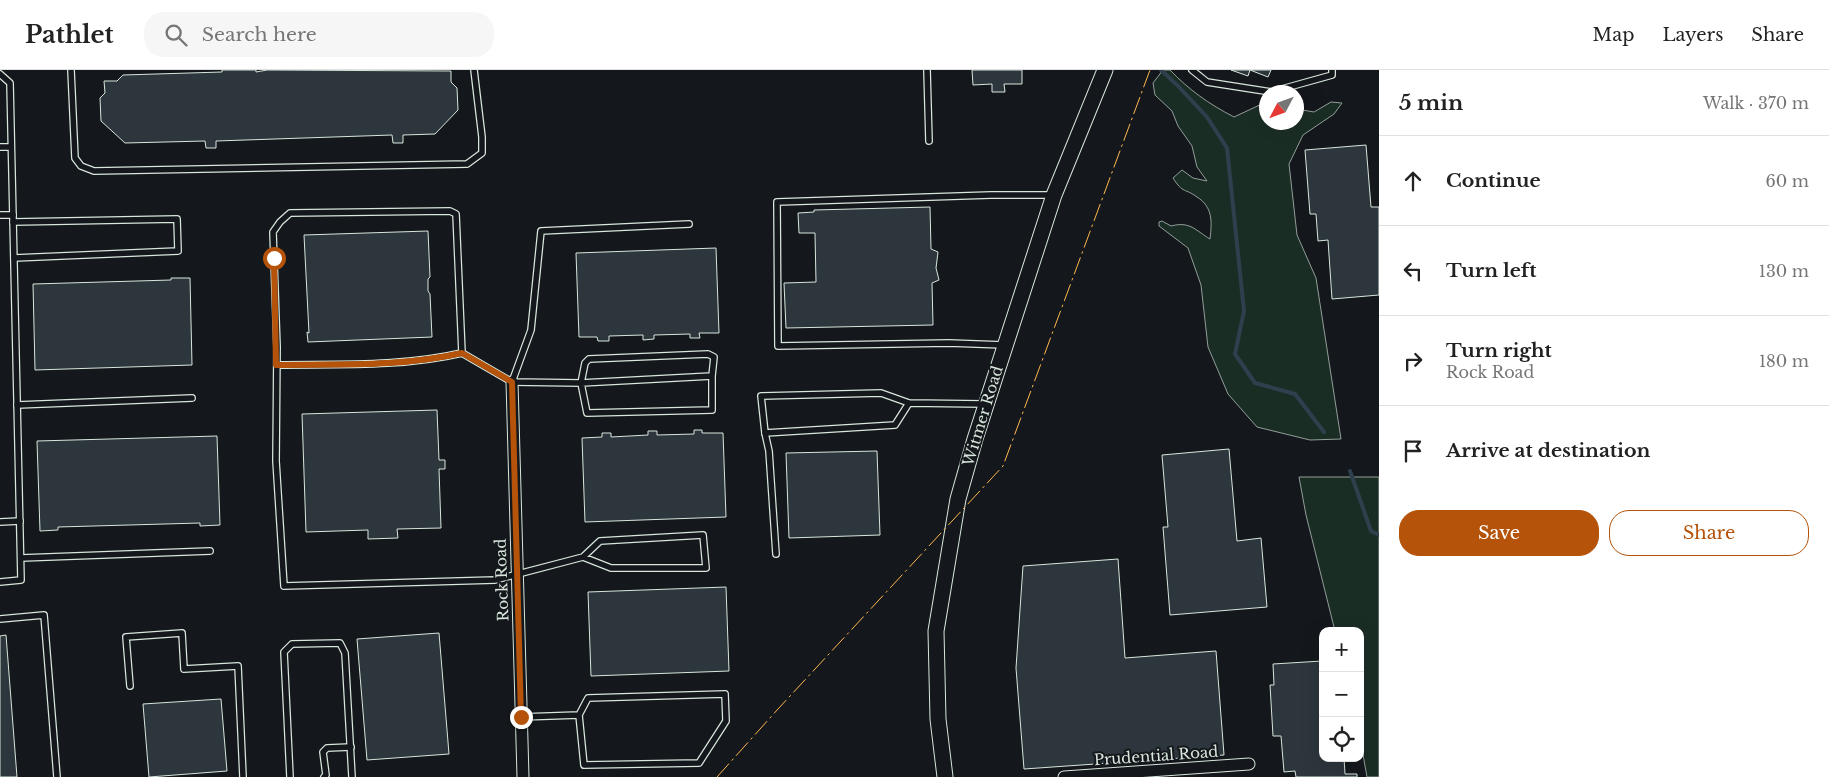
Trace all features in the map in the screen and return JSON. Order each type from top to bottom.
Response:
[{"type":"street","name":"Witmer Road","points":[[945,777],[938,719],[936,631],[958,499],[986,404],[1054,195],[1105,70]]},
{"type":"street","name":"Rock Road","points":[[512,382],[523,777]]},
{"type":"street","name":"Prudential Road","points":[[1064,777],[1249,764]]},
{"type":"lane","points":[[72,70],[75,158],[81,166],[94,171],[467,164],[482,153],[482,137],[474,70]]},
{"type":"lane","points":[[927,70],[929,141]]},
{"type":"lane","points":[[1192,70],[1207,82],[1271,92],[1332,75],[1332,70]]},
{"type":"lane","points":[[0,74],[10,83],[21,558],[21,580],[0,582]]},
{"type":"lane","points":[[0,147],[11,147]]},
{"type":"lane","points":[[1006,345],[949,343],[778,346],[777,202],[1054,195]]},
{"type":"lane","points":[[462,353],[456,214],[450,211],[290,213],[280,222],[273,232],[276,461],[284,586],[495,580],[583,557],[600,542],[704,535],[706,568],[611,568],[583,557]]},
{"type":"lane","points":[[0,215],[13,215]]},
{"type":"lane","points":[[13,222],[177,219],[178,251],[14,258]]},
{"type":"lane","points":[[512,382],[531,330],[541,231],[689,224]]},
{"type":"lane","points":[[276,365],[408,362],[436,359],[462,353],[512,382],[582,383],[712,376]]},
{"type":"lane","points":[[708,354],[714,357],[712,410],[587,413],[582,383],[585,363],[589,359],[708,354]]},
{"type":"lane","points":[[776,554],[770,451],[762,396],[881,393],[909,403],[986,404]]},
{"type":"lane","points":[[17,404],[192,398]]},
{"type":"lane","points":[[766,433],[895,425],[909,403]]},
{"type":"lane","points":[[0,522],[20,521]]},
{"type":"lane","points":[[21,558],[210,551]]},
{"type":"lane","points":[[0,619],[44,615],[57,777]]},
{"type":"lane","points":[[130,686],[126,637],[182,633],[184,669],[238,666],[243,777]]},
{"type":"lane","points":[[290,777],[284,652],[292,644],[340,643],[345,653],[352,777]]},
{"type":"lane","points":[[725,694],[726,721],[699,763],[584,765],[579,715],[588,698],[725,694]]},
{"type":"lane","points":[[521,717],[579,715]]},
{"type":"lane","points":[[324,777],[326,776],[323,752],[327,748],[351,747]]},
{"type":"green space","points":[[1163,70],[1170,70],[1200,96],[1234,117],[1259,105],[1259,130],[1304,130],[1304,110],[1314,112],[1331,102],[1342,103],[1334,114],[1303,135],[1289,164],[1297,235],[1316,278],[1341,439],[1310,440],[1257,427],[1228,394],[1208,347],[1201,285],[1188,248],[1159,226],[1159,222],[1162,221],[1171,226],[1188,226],[1210,239],[1211,221],[1206,205],[1193,194],[1182,189],[1173,178],[1182,170],[1193,178],[1207,181],[1197,167],[1192,146],[1178,126],[1172,111],[1155,95],[1153,83]]},
{"type":"green space","points":[[1299,477],[1379,477],[1379,777],[1367,777],[1364,760],[1364,627],[1334,627],[1306,515]]},
{"type":"building","points":[[222,70],[256,70],[256,72],[267,70],[451,71],[451,82],[457,88],[458,110],[435,134],[403,135],[403,143],[393,143],[392,135],[216,141],[216,148],[206,148],[205,141],[125,143],[101,121],[100,98],[105,93],[104,81],[117,81],[123,75],[222,72]]},
{"type":"building","points":[[972,70],[1022,70],[1022,84],[1004,84],[1005,92],[992,92],[992,84],[973,85]]},
{"type":"building","points":[[1231,70],[1250,70],[1248,76]]},
{"type":"building","points":[[1250,70],[1271,70],[1268,77]]},
{"type":"building","points":[[1366,145],[1371,207],[1379,207],[1379,295],[1332,299],[1328,240],[1318,241],[1316,214],[1310,214],[1305,150]]},
{"type":"building","points":[[930,207],[931,249],[938,252],[936,268],[939,280],[932,283],[933,325],[786,328],[784,283],[816,282],[815,233],[799,233],[798,213],[814,212],[814,210]]},
{"type":"building","points":[[428,231],[430,277],[428,279],[428,291],[430,294],[432,337],[308,342],[304,235]]},
{"type":"building","points":[[716,248],[719,333],[699,333],[700,338],[690,338],[690,334],[654,335],[654,339],[643,340],[643,335],[609,336],[609,341],[598,341],[597,337],[579,337],[576,253]]},
{"type":"building","points":[[171,278],[190,278],[192,365],[35,370],[33,284],[171,280]]},
{"type":"building","points":[[437,410],[439,460],[445,460],[445,469],[439,469],[441,528],[397,529],[398,538],[368,539],[368,530],[306,532],[302,414]]},
{"type":"building","points":[[694,430],[702,430],[702,433],[723,433],[726,517],[585,522],[582,438],[602,437],[602,433],[611,433],[611,437],[648,435],[648,431],[657,431],[657,435],[694,434]]},
{"type":"building","points":[[217,436],[220,525],[200,526],[200,523],[58,527],[58,530],[40,531],[37,441]]},
{"type":"building","points":[[1229,449],[1237,541],[1261,538],[1267,607],[1170,615],[1163,527],[1168,527],[1162,455]]},
{"type":"building","points":[[877,451],[880,535],[789,538],[786,453]]},
{"type":"building","points":[[1118,559],[1125,658],[1216,651],[1224,755],[1024,769],[1016,668],[1023,566]]},
{"type":"building","points":[[726,587],[729,671],[591,676],[588,592]]},
{"type":"building","points":[[439,633],[449,754],[367,760],[357,639]]},
{"type":"building","points":[[6,635],[17,777],[0,777],[0,636]]},
{"type":"building","points":[[1319,661],[1319,762],[1344,762],[1345,774],[1357,774],[1357,777],[1296,777],[1295,771],[1284,772],[1281,736],[1273,736],[1270,685],[1274,685],[1273,664]]},
{"type":"building","points":[[221,699],[227,771],[149,777],[143,704]]},
{"type":"waterway","points":[[1161,70],[1207,117],[1227,148],[1244,311],[1235,354],[1255,383],[1295,394],[1324,432]]},
{"type":"waterway","points":[[1350,471],[1371,531],[1379,535]]},
{"type":"power","points":[[717,777],[1003,466],[1150,70]]},
{"type":"route","points":[[274,258],[276,365],[408,362],[436,359],[462,353],[512,382],[521,717]]}]
